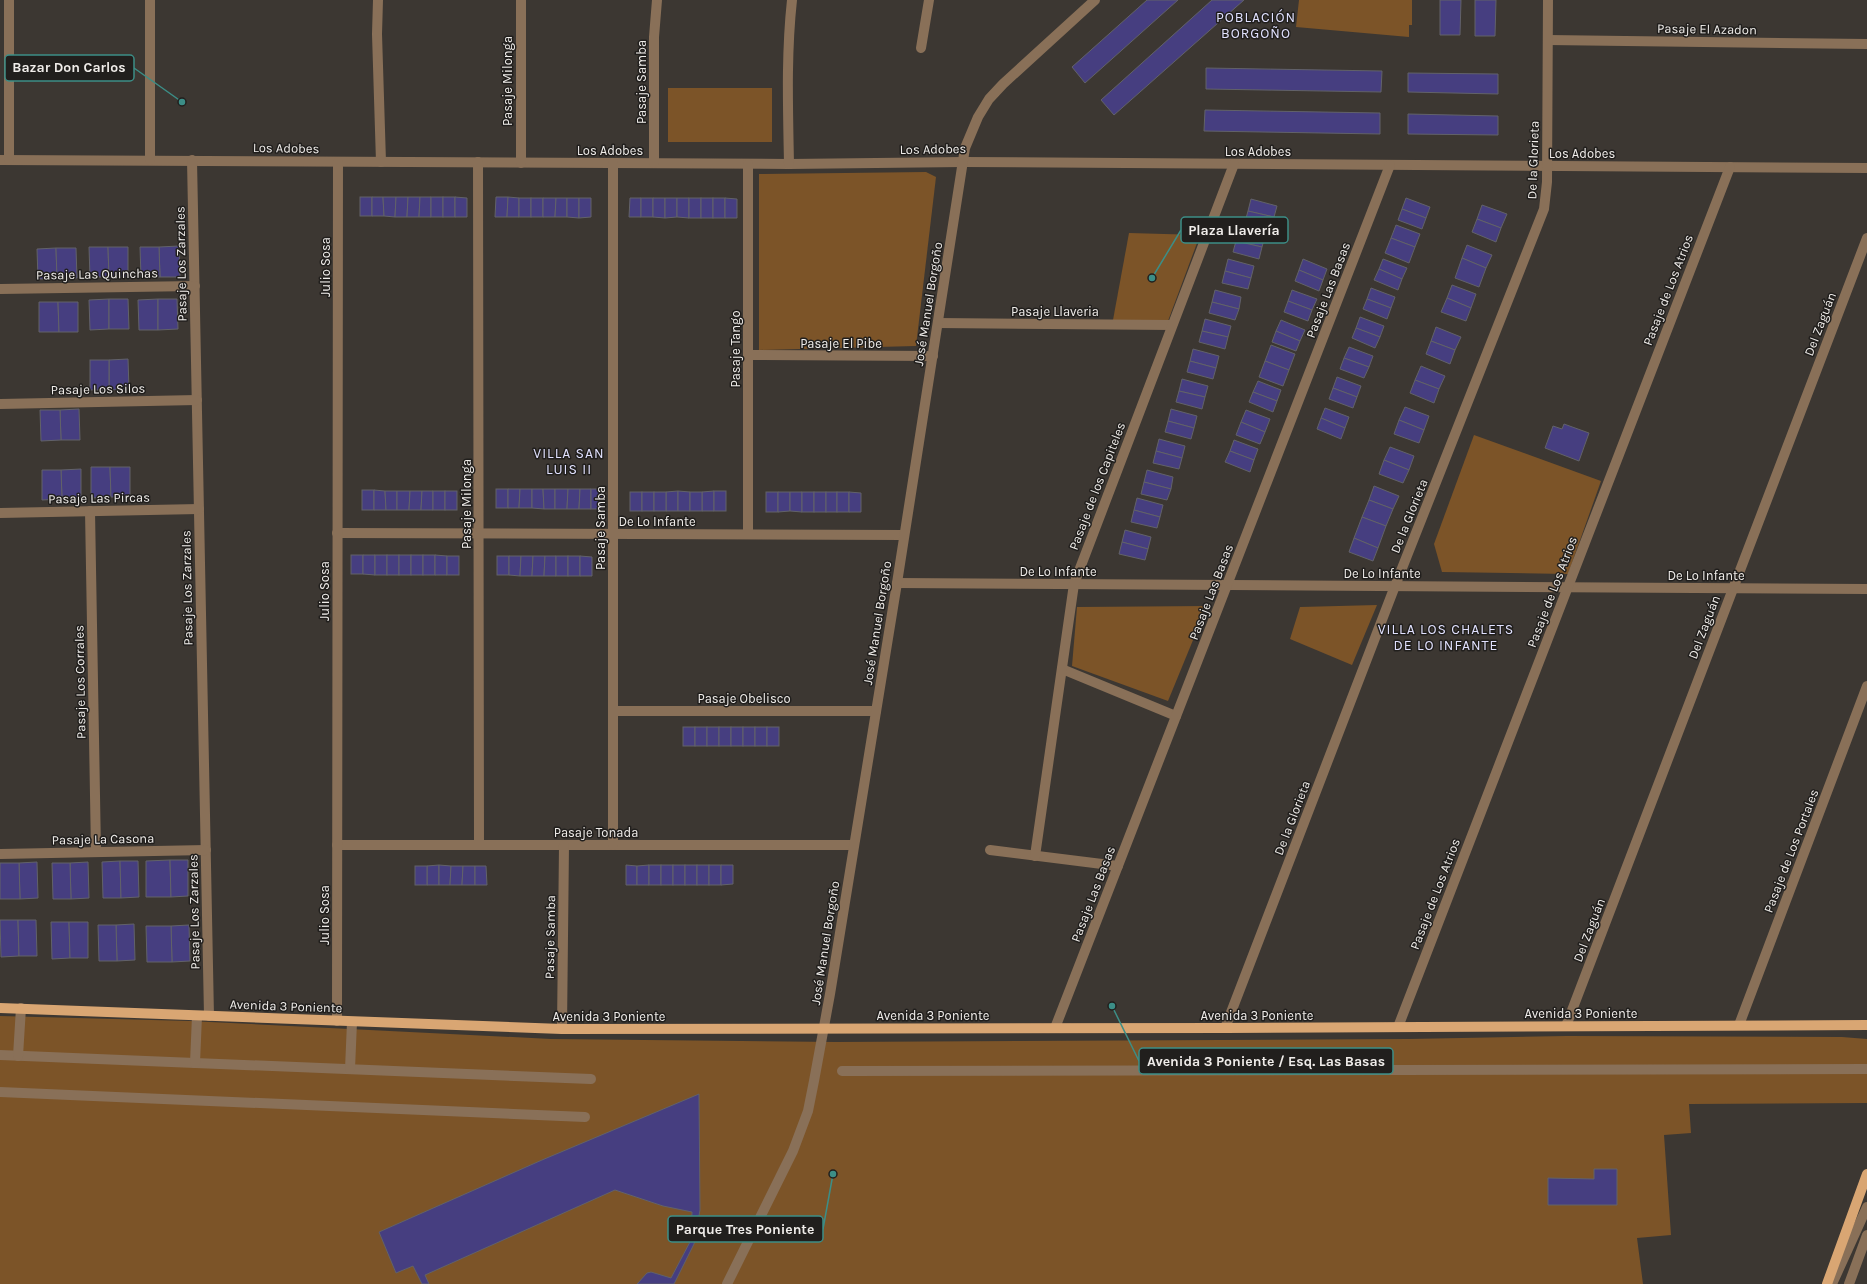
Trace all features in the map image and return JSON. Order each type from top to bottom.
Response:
[{"type":"main road","name":"Avenida 3 Poniente","points":[[0,1008],[562,1029],[1225,1028],[1867,1024]]},
{"type":"main road","points":[[1827,1284],[1867,1174]]},
{"type":"street","points":[[4,160],[9,0]]},
{"type":"street","points":[[150,0],[150,160]]},
{"type":"street","points":[[378,0],[377,34],[381,162]]},
{"type":"street","name":"Pasaje Milonga","points":[[521,0],[521,163]]},
{"type":"street","name":"Pasaje Samba","points":[[654,163],[654,37],[657,0]]},
{"type":"street","points":[[789,164],[787,71],[788,31],[792,0]]},
{"type":"street","points":[[921,48],[929,0]]},
{"type":"street","name":"José Manuel Borgoño","points":[[727,1284],[800,1133],[808,1111],[824,1028],[897,583],[963,162],[970,132],[989,99],[1003,84],[1095,0]]},
{"type":"street","name":"De la Glorieta","points":[[1225,1028],[1395,586],[1541,216],[1547,195],[1548,0]]},
{"type":"street","name":"Pasaje El Azadon","points":[[1548,40],[1867,44]]},
{"type":"street","name":"Los Adobes","points":[[4,160],[748,164],[963,162],[1867,168]]},
{"type":"street","name":"Pasaje Los Zarzales","points":[[192,160],[209,1016]]},
{"type":"street","name":"Julio Sosa","points":[[337,1021],[338,162]]},
{"type":"street","name":"Pasaje Milonga","points":[[478,162],[479,845]]},
{"type":"street","name":"Pasaje Samba","points":[[613,163],[613,845]]},
{"type":"street","name":"Pasaje Tango","points":[[748,164],[748,534]]},
{"type":"street","name":"Pasaje de los Capiteles","points":[[1035,856],[1074,584],[1234,164]]},
{"type":"street","name":"Pasaje Las Basas","points":[[1055,1028],[1390,165]]},
{"type":"street","name":"Pasaje de Los Atrios","points":[[1398,1027],[1730,167]]},
{"type":"street","name":"Del Zaguán","points":[[1566,1026],[1732,588],[1867,238]]},
{"type":"street","name":"Pasaje Las Quinchas","points":[[0,289],[194,286]]},
{"type":"street","name":"Pasaje Llaveria","points":[[938,323],[1172,325]]},
{"type":"street","name":"Pasaje El Pibe","points":[[748,355],[933,356]]},
{"type":"street","name":"Pasaje Los Silos","points":[[0,404],[197,400]]},
{"type":"street","name":"Pasaje Las Pircas","points":[[0,513],[199,509]]},
{"type":"street","name":"Pasaje Los Corrales","points":[[90,511],[96,852]]},
{"type":"street","name":"De Lo Infante","points":[[337,533],[904,535]]},
{"type":"street","name":"De Lo Infante","points":[[897,583],[1867,589]]},
{"type":"street","points":[[1062,669],[1176,716]]},
{"type":"street","name":"Pasaje de Los Portales","points":[[1739,1025],[1867,686]]},
{"type":"street","name":"Pasaje Obelisco","points":[[613,712],[876,711]]},
{"type":"street","name":"Pasaje Tonada","points":[[337,845],[854,845]]},
{"type":"street","name":"Pasaje Samba","points":[[562,1029],[564,845]]},
{"type":"street","name":"Pasaje La Casona","points":[[0,854],[206,850]]},
{"type":"street","points":[[990,850],[1118,866]]},
{"type":"street","points":[[18,1056],[21,1008]]},
{"type":"street","points":[[195,1063],[197,1016]]},
{"type":"street","points":[[350,1069],[352,1022]]},
{"type":"street","points":[[0,1055],[591,1079]]},
{"type":"street","points":[[842,1071],[1867,1069]]},
{"type":"street","points":[[0,1092],[586,1118]]},
{"type":"street","points":[[1832,1284],[1867,1207]]},
{"type":"street","points":[[1850,1284],[1867,1235]]},
{"type":"shaded area","points":[[1299,0],[1412,0],[1412,25],[1409,25],[1409,37],[1296,27]]},
{"type":"shaded area","points":[[668,88],[772,88],[772,142],[668,142]]},
{"type":"shaded area","points":[[926,172],[936,177],[916,346],[759,350],[759,174]]},
{"type":"shaded area","points":[[1129,233],[1200,235],[1168,321],[1113,320]]},
{"type":"shaded area","points":[[1474,435],[1601,481],[1568,574],[1442,572],[1434,544]]},
{"type":"shaded area","points":[[1377,605],[1352,665],[1290,639],[1300,607]]},
{"type":"shaded area","points":[[1207,606],[1168,701],[1072,666],[1077,607]]},
{"type":"shaded area","points":[[0,1016],[190,1021],[551,1039],[836,1042],[1409,1039],[1567,1036],[1842,1037],[1867,1039],[1867,1103],[1689,1104],[1691,1133],[1664,1135],[1671,1235],[1637,1238],[1643,1284],[0,1284]]},
{"type":"building","points":[[1147,0],[1178,0],[1085,83],[1072,67]]},
{"type":"building","points":[[1212,0],[1244,0],[1114,115],[1101,100]]},
{"type":"building","points":[[1440,0],[1461,0],[1460,35],[1440,35]]},
{"type":"building","points":[[1475,0],[1496,0],[1495,36],[1475,36]]},
{"type":"building","points":[[1206,68],[1382,71],[1381,92],[1206,89]]},
{"type":"building","points":[[1408,73],[1498,74],[1498,94],[1408,92]]},
{"type":"building","points":[[1205,110],[1380,113],[1380,134],[1204,131]]},
{"type":"building","points":[[1408,114],[1498,116],[1498,135],[1408,134]]},
{"type":"building","points":[[360,197],[372,197],[372,216],[360,216]]},
{"type":"building","points":[[372,197],[383,197],[384,216],[372,216]]},
{"type":"building","points":[[383,197],[396,197],[395,217],[384,216]]},
{"type":"building","points":[[396,197],[408,197],[407,217],[395,217]]},
{"type":"building","points":[[408,197],[420,197],[419,217],[407,217]]},
{"type":"building","points":[[420,197],[431,197],[431,217],[419,217]]},
{"type":"building","points":[[431,197],[443,197],[443,217],[431,217]]},
{"type":"building","points":[[443,197],[455,197],[455,217],[443,217]]},
{"type":"building","points":[[455,197],[467,198],[467,217],[455,217]]},
{"type":"building","points":[[496,197],[508,197],[507,217],[495,217]]},
{"type":"building","points":[[508,197],[519,198],[519,217],[507,217]]},
{"type":"building","points":[[519,198],[531,198],[531,217],[519,217]]},
{"type":"building","points":[[531,198],[543,198],[543,217],[531,217]]},
{"type":"building","points":[[543,198],[556,198],[555,217],[543,217]]},
{"type":"building","points":[[556,198],[567,198],[567,217],[555,217]]},
{"type":"building","points":[[567,198],[579,198],[579,218],[567,217]]},
{"type":"building","points":[[579,198],[591,198],[591,217],[579,218]]},
{"type":"building","points":[[630,198],[641,198],[641,217],[629,217]]},
{"type":"building","points":[[641,198],[653,198],[653,217],[641,217]]},
{"type":"building","points":[[653,198],[665,198],[665,218],[653,217]]},
{"type":"building","points":[[665,198],[677,198],[677,217],[665,218]]},
{"type":"building","points":[[677,198],[689,198],[689,218],[677,217]]},
{"type":"building","points":[[689,198],[701,198],[701,218],[689,218]]},
{"type":"building","points":[[701,198],[713,198],[713,218],[701,218]]},
{"type":"building","points":[[713,198],[725,198],[725,218],[713,218]]},
{"type":"building","points":[[725,198],[737,199],[737,218],[725,218]]},
{"type":"building","points":[[1406,198],[1430,207],[1426,218],[1402,209]]},
{"type":"building","points":[[1251,199],[1277,206],[1274,217],[1248,211]]},
{"type":"building","points":[[1482,205],[1507,214],[1501,228],[1477,219]]},
{"type":"building","points":[[1402,209],[1426,218],[1422,229],[1398,220]]},
{"type":"building","points":[[1248,211],[1274,217],[1271,229],[1245,222]]},
{"type":"building","points":[[1477,219],[1501,228],[1496,242],[1472,232]]},
{"type":"building","points":[[1396,225],[1420,234],[1415,247],[1391,238]]},
{"type":"building","points":[[1238,229],[1265,236],[1262,247],[1236,241]]},
{"type":"building","points":[[1391,238],[1415,247],[1409,263],[1385,253]]},
{"type":"building","points":[[1236,241],[1262,247],[1259,259],[1233,252]]},
{"type":"building","points":[[1467,245],[1492,255],[1486,268],[1462,258]]},
{"type":"building","points":[[179,246],[180,277],[160,277],[159,247]]},
{"type":"building","points":[[89,247],[108,247],[109,277],[90,277]]},
{"type":"building","points":[[108,247],[128,247],[128,277],[109,277]]},
{"type":"building","points":[[140,247],[159,247],[160,277],[141,277]]},
{"type":"building","points":[[56,248],[57,279],[38,279],[37,249]]},
{"type":"building","points":[[56,248],[76,248],[77,278],[57,279]]},
{"type":"building","points":[[1462,258],[1486,268],[1479,287],[1455,278]]},
{"type":"building","points":[[1228,259],[1254,266],[1251,278],[1225,271]]},
{"type":"building","points":[[1303,259],[1327,269],[1323,280],[1299,270]]},
{"type":"building","points":[[1383,259],[1407,268],[1402,279],[1379,269]]},
{"type":"building","points":[[1379,269],[1402,279],[1398,290],[1374,280]]},
{"type":"building","points":[[1299,270],[1323,280],[1319,291],[1295,281]]},
{"type":"building","points":[[1225,271],[1251,278],[1248,289],[1222,283]]},
{"type":"building","points":[[1452,285],[1476,294],[1471,308],[1447,298]]},
{"type":"building","points":[[1371,288],[1395,297],[1391,308],[1367,299]]},
{"type":"building","points":[[1215,290],[1241,297],[1239,309],[1212,302]]},
{"type":"building","points":[[1292,290],[1317,299],[1312,310],[1288,301]]},
{"type":"building","points":[[1447,298],[1471,308],[1466,321],[1441,312]]},
{"type":"building","points":[[109,299],[109,329],[90,330],[89,300]]},
{"type":"building","points":[[109,299],[128,299],[129,329],[109,329]]},
{"type":"building","points":[[158,299],[158,330],[139,330],[138,300]]},
{"type":"building","points":[[158,299],[177,299],[178,329],[158,330]]},
{"type":"building","points":[[1367,299],[1391,308],[1387,319],[1363,309]]},
{"type":"building","points":[[1288,301],[1312,310],[1308,321],[1284,312]]},
{"type":"building","points":[[39,302],[58,302],[59,332],[39,332]]},
{"type":"building","points":[[58,302],[78,302],[78,332],[59,332]]},
{"type":"building","points":[[1212,302],[1239,309],[1235,320],[1209,313]]},
{"type":"building","points":[[1360,317],[1384,326],[1380,337],[1356,328]]},
{"type":"building","points":[[1205,319],[1231,326],[1228,337],[1202,331]]},
{"type":"building","points":[[1281,320],[1305,330],[1300,341],[1276,331]]},
{"type":"building","points":[[1436,327],[1461,337],[1455,350],[1431,341]]},
{"type":"building","points":[[1356,328],[1380,337],[1375,348],[1352,338]]},
{"type":"building","points":[[1202,331],[1228,337],[1225,349],[1199,342]]},
{"type":"building","points":[[1276,331],[1300,341],[1296,351],[1272,342]]},
{"type":"building","points":[[1431,341],[1455,350],[1450,364],[1426,354]]},
{"type":"building","points":[[1271,345],[1295,354],[1289,370],[1265,361]]},
{"type":"building","points":[[1349,347],[1373,356],[1369,367],[1344,358]]},
{"type":"building","points":[[1193,349],[1219,356],[1216,368],[1190,361]]},
{"type":"building","points":[[1344,358],[1369,367],[1364,378],[1340,369]]},
{"type":"building","points":[[128,359],[129,389],[109,390],[109,360]]},
{"type":"building","points":[[90,360],[109,360],[109,390],[90,390]]},
{"type":"building","points":[[1190,361],[1216,368],[1213,379],[1187,372]]},
{"type":"building","points":[[1265,361],[1289,370],[1283,386],[1259,377]]},
{"type":"building","points":[[1421,366],[1445,376],[1439,389],[1415,380]]},
{"type":"building","points":[[1337,377],[1361,386],[1357,397],[1333,388]]},
{"type":"building","points":[[1182,379],[1208,386],[1205,397],[1179,391]]},
{"type":"building","points":[[1415,380],[1439,389],[1434,403],[1410,393]]},
{"type":"building","points":[[1258,381],[1281,390],[1277,401],[1253,392]]},
{"type":"building","points":[[1333,388],[1357,397],[1353,408],[1329,399]]},
{"type":"building","points":[[1179,391],[1205,397],[1202,409],[1176,402]]},
{"type":"building","points":[[1253,392],[1277,401],[1273,412],[1249,402]]},
{"type":"building","points":[[1405,407],[1429,416],[1424,430],[1399,420]]},
{"type":"building","points":[[1325,408],[1349,417],[1345,428],[1321,418]]},
{"type":"building","points":[[79,409],[80,440],[61,440],[60,410]]},
{"type":"building","points":[[1171,409],[1197,416],[1194,428],[1168,421]]},
{"type":"building","points":[[40,410],[60,410],[61,440],[41,441]]},
{"type":"building","points":[[1246,410],[1270,419],[1265,432],[1241,422]]},
{"type":"building","points":[[1321,418],[1345,428],[1341,439],[1317,429]]},
{"type":"building","points":[[1399,420],[1424,430],[1419,443],[1394,434]]},
{"type":"building","points":[[1168,421],[1194,428],[1191,439],[1165,432]]},
{"type":"building","points":[[1241,422],[1265,432],[1260,444],[1236,435]]},
{"type":"building","points":[[1564,424],[1589,433],[1579,461],[1545,448],[1553,426],[1562,429]]},
{"type":"building","points":[[1159,439],[1185,446],[1182,458],[1156,451]]},
{"type":"building","points":[[1234,440],[1258,449],[1254,460],[1230,451]]},
{"type":"building","points":[[1390,447],[1414,456],[1409,470],[1384,460]]},
{"type":"building","points":[[1156,451],[1182,458],[1179,469],[1153,463]]},
{"type":"building","points":[[1230,451],[1254,460],[1250,472],[1225,462]]},
{"type":"building","points":[[1384,460],[1409,470],[1403,483],[1379,474]]},
{"type":"building","points":[[91,467],[110,467],[111,497],[91,498]]},
{"type":"building","points":[[110,467],[130,467],[130,497],[111,497]]},
{"type":"building","points":[[81,469],[81,499],[62,499],[61,470]]},
{"type":"building","points":[[42,470],[61,470],[62,499],[42,500]]},
{"type":"building","points":[[1147,470],[1173,477],[1171,489],[1144,482]]},
{"type":"building","points":[[1144,482],[1171,489],[1167,500],[1141,494]]},
{"type":"building","points":[[1374,486],[1399,496],[1393,509],[1369,500]]},
{"type":"building","points":[[496,489],[508,489],[508,508],[496,508]]},
{"type":"building","points":[[508,489],[520,489],[519,508],[508,508]]},
{"type":"building","points":[[520,489],[532,489],[532,508],[519,508]]},
{"type":"building","points":[[532,489],[543,489],[544,509],[532,508]]},
{"type":"building","points":[[543,489],[555,489],[555,509],[544,509]]},
{"type":"building","points":[[555,489],[568,489],[567,509],[555,509]]},
{"type":"building","points":[[568,489],[580,489],[579,509],[567,509]]},
{"type":"building","points":[[580,489],[591,489],[591,509],[579,509]]},
{"type":"building","points":[[591,489],[603,489],[603,509],[591,509]]},
{"type":"building","points":[[362,490],[374,490],[374,510],[362,510]]},
{"type":"building","points":[[374,490],[385,491],[386,510],[374,510]]},
{"type":"building","points":[[385,491],[397,491],[397,510],[386,510]]},
{"type":"building","points":[[397,491],[410,491],[409,510],[397,510]]},
{"type":"building","points":[[410,491],[422,491],[421,510],[409,510]]},
{"type":"building","points":[[422,491],[433,491],[433,510],[421,510]]},
{"type":"building","points":[[433,491],[445,491],[445,510],[433,510]]},
{"type":"building","points":[[445,491],[457,491],[457,510],[445,510]]},
{"type":"building","points":[[678,491],[678,511],[666,511],[666,492]]},
{"type":"building","points":[[678,491],[690,492],[690,511],[678,511]]},
{"type":"building","points":[[714,491],[714,511],[702,511],[702,492]]},
{"type":"building","points":[[714,491],[726,491],[726,511],[714,511]]},
{"type":"building","points":[[630,492],[642,492],[642,511],[630,511]]},
{"type":"building","points":[[642,492],[654,492],[654,511],[642,511]]},
{"type":"building","points":[[654,492],[666,492],[666,511],[654,511]]},
{"type":"building","points":[[690,492],[702,492],[702,511],[690,511]]},
{"type":"building","points":[[766,492],[778,492],[778,512],[766,512]]},
{"type":"building","points":[[778,492],[790,492],[790,511],[778,512]]},
{"type":"building","points":[[790,492],[802,492],[802,512],[790,511]]},
{"type":"building","points":[[802,492],[814,492],[814,512],[802,512]]},
{"type":"building","points":[[814,492],[826,492],[826,512],[814,512]]},
{"type":"building","points":[[826,492],[837,492],[837,512],[826,512]]},
{"type":"building","points":[[837,492],[849,492],[849,512],[837,512]]},
{"type":"building","points":[[849,492],[861,493],[861,512],[849,512]]},
{"type":"building","points":[[1137,498],[1163,505],[1160,517],[1134,510]]},
{"type":"building","points":[[1369,500],[1393,509],[1386,526],[1362,517]]},
{"type":"building","points":[[1134,510],[1160,517],[1157,528],[1131,522]]},
{"type":"building","points":[[1362,517],[1386,526],[1378,548],[1354,538]]},
{"type":"building","points":[[1125,530],[1151,537],[1148,549],[1122,542]]},
{"type":"building","points":[[1354,538],[1378,548],[1373,561],[1349,552]]},
{"type":"building","points":[[1122,542],[1148,549],[1145,560],[1119,554]]},
{"type":"building","points":[[351,555],[363,555],[363,574],[351,574]]},
{"type":"building","points":[[363,555],[375,555],[375,575],[363,574]]},
{"type":"building","points":[[375,555],[387,555],[387,575],[375,575]]},
{"type":"building","points":[[387,555],[399,555],[399,575],[387,575]]},
{"type":"building","points":[[399,555],[411,555],[411,575],[399,575]]},
{"type":"building","points":[[411,555],[423,555],[423,575],[411,575]]},
{"type":"building","points":[[423,555],[435,555],[435,575],[423,575]]},
{"type":"building","points":[[435,555],[447,556],[447,575],[435,575]]},
{"type":"building","points":[[447,556],[459,556],[459,575],[447,575]]},
{"type":"building","points":[[497,556],[509,556],[509,575],[497,575]]},
{"type":"building","points":[[509,556],[521,556],[520,576],[509,575]]},
{"type":"building","points":[[521,556],[533,556],[532,576],[520,576]]},
{"type":"building","points":[[533,556],[545,556],[544,576],[532,576]]},
{"type":"building","points":[[545,556],[556,556],[556,576],[544,576]]},
{"type":"building","points":[[556,556],[568,556],[568,576],[556,576]]},
{"type":"building","points":[[568,556],[580,556],[580,576],[568,576]]},
{"type":"building","points":[[580,556],[592,557],[592,576],[580,576]]},
{"type":"building","points":[[683,727],[695,727],[695,746],[683,746]]},
{"type":"building","points":[[695,727],[707,727],[707,746],[695,746]]},
{"type":"building","points":[[707,727],[719,727],[719,746],[707,746]]},
{"type":"building","points":[[719,727],[731,727],[731,746],[719,746]]},
{"type":"building","points":[[731,727],[743,727],[743,746],[731,746]]},
{"type":"building","points":[[743,727],[755,727],[755,746],[743,746]]},
{"type":"building","points":[[755,727],[767,727],[767,746],[755,746]]},
{"type":"building","points":[[767,727],[779,727],[779,746],[767,746]]},
{"type":"building","points":[[170,860],[171,897],[146,897],[146,861]]},
{"type":"building","points":[[170,860],[188,860],[188,896],[171,897]]},
{"type":"building","points":[[120,861],[121,898],[103,898],[102,862]]},
{"type":"building","points":[[120,861],[138,861],[139,897],[121,898]]},
{"type":"building","points":[[37,862],[38,898],[20,899],[19,863]]},
{"type":"building","points":[[88,862],[89,898],[71,899],[70,863]]},
{"type":"building","points":[[0,863],[19,863],[20,899],[0,899]]},
{"type":"building","points":[[52,863],[70,863],[71,899],[53,899]]},
{"type":"building","points":[[439,865],[439,885],[427,885],[427,866]]},
{"type":"building","points":[[439,865],[451,866],[450,885],[439,885]]},
{"type":"building","points":[[626,865],[637,866],[637,885],[626,885]]},
{"type":"building","points":[[649,865],[649,885],[637,885],[637,866]]},
{"type":"building","points":[[649,865],[661,865],[661,885],[649,885]]},
{"type":"building","points":[[661,865],[673,865],[673,885],[661,885]]},
{"type":"building","points":[[673,865],[685,865],[685,885],[673,885]]},
{"type":"building","points":[[685,865],[697,865],[697,885],[685,885]]},
{"type":"building","points":[[697,865],[709,865],[709,885],[697,885]]},
{"type":"building","points":[[709,865],[721,865],[721,885],[709,885]]},
{"type":"building","points":[[721,865],[733,865],[733,884],[721,885]]},
{"type":"building","points":[[415,866],[427,866],[427,885],[415,885]]},
{"type":"building","points":[[451,866],[463,866],[462,885],[450,885]]},
{"type":"building","points":[[463,866],[475,866],[475,885],[462,885]]},
{"type":"building","points":[[475,866],[486,866],[487,885],[475,885]]},
{"type":"building","points":[[0,920],[18,920],[19,956],[1,957]]},
{"type":"building","points":[[18,920],[36,920],[37,956],[19,956]]},
{"type":"building","points":[[51,922],[69,922],[70,958],[52,959]]},
{"type":"building","points":[[69,922],[88,922],[88,958],[70,958]]},
{"type":"building","points":[[134,924],[135,960],[117,961],[116,925]]},
{"type":"building","points":[[98,925],[116,925],[117,961],[99,961]]},
{"type":"building","points":[[189,925],[190,961],[172,962],[171,926]]},
{"type":"building","points":[[146,926],[171,926],[172,962],[147,962]]},
{"type":"building","points":[[699,1094],[700,1210],[694,1244],[674,1284],[637,1284],[647,1273],[651,1272],[671,1278],[691,1240],[692,1212],[663,1206],[615,1190],[425,1275],[429,1284],[422,1284],[413,1266],[396,1273],[379,1232],[542,1160]]},
{"type":"building","points":[[1594,1169],[1617,1169],[1617,1205],[1548,1205],[1548,1178],[1594,1179]]},
{"type":"place","name":"Bazar Don Carlos","points":[[182,102]]},
{"type":"place","name":"Plaza Llavería","points":[[1152,278]]},
{"type":"place","name":"Avenida 3 Poniente / Esq. Las Basas","points":[[1112,1006]]},
{"type":"place","name":"Parque Tres Poniente","points":[[833,1174]]},
{"type":"district","name":"POBLACIÓN BORGOÑO","points":[[1256,26]]},
{"type":"district","name":"VILLA SAN LUIS II","points":[[569,462]]},
{"type":"district","name":"VILLA LOS CHALETS DE LO INFANTE","points":[[1446,638]]}]
